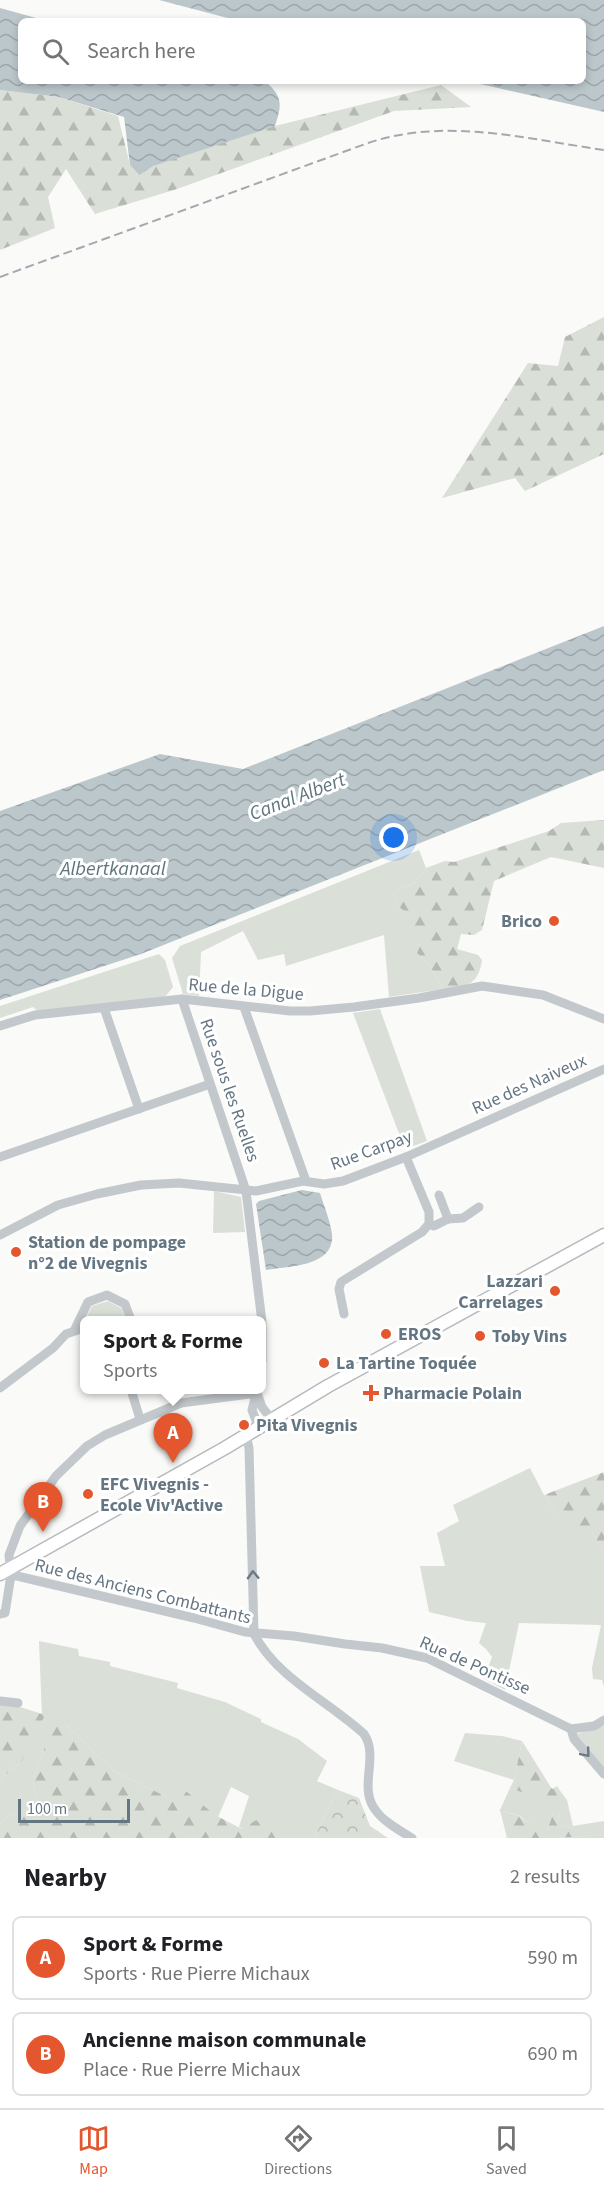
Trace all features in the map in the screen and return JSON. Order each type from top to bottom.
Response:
[{"type":"main road","points":[[5,1573],[328,1386],[604,1235]]},
{"type":"street","name":"Rue de la Digue","points":[[0,1026],[35,1015],[182,999],[244,1007],[310,1011],[419,998],[482,986],[543,995],[604,1019]]},
{"type":"street","name":"Rue sous les Ruelles","points":[[182,999],[246,1191],[261,1316]]},
{"type":"street","points":[[244,1007],[306,1181]]},
{"type":"street","points":[[104,1008],[139,1109]]},
{"type":"street","name":"Rue des Naiveux","points":[[467,1129],[604,1069]]},
{"type":"street","points":[[0,1156],[210,1084]]},
{"type":"street","name":"Rue Carpay","points":[[0,1235],[58,1205],[141,1185],[178,1183],[256,1191],[306,1181],[324,1184],[343,1181],[406,1157],[467,1129]]},
{"type":"street","points":[[344,1314],[339,1289],[341,1282],[422,1232],[429,1224],[429,1212],[406,1157]]},
{"type":"street","points":[[439,1195],[448,1219]]},
{"type":"street","points":[[429,1224],[434,1226],[448,1219],[463,1218],[479,1207]]},
{"type":"street","points":[[84,1316],[88,1302],[107,1295],[125,1304],[130,1316]]},
{"type":"street","points":[[0,1388],[46,1353],[66,1334],[80,1328]]},
{"type":"street","points":[[132,1394],[140,1419]]},
{"type":"street","points":[[5,1573],[11,1546],[20,1526],[56,1476],[87,1446],[140,1419],[181,1403],[238,1394]]},
{"type":"street","points":[[256,1394],[252,1410],[259,1428]]},
{"type":"street","points":[[258,1394],[262,1407],[272,1420]]},
{"type":"street","points":[[246,1435],[254,1634]]},
{"type":"street","name":"Rue des Anciens Combattants","points":[[2,1614],[5,1613],[5,1573],[194,1617],[254,1634],[270,1658],[284,1672],[345,1717],[367,1738],[370,1750],[368,1796],[376,1811],[412,1838]]},
{"type":"street","name":"Rue de Pontisse","points":[[254,1634],[294,1636],[382,1648],[427,1658],[571,1729]]},
{"type":"street","points":[[0,1701],[18,1703]]},
{"type":"street","points":[[604,1720],[594,1726],[571,1729],[574,1738],[604,1774]]},
{"type":"green space","points":[[441,85],[471,107],[394,111],[177,189],[95,214],[66,169],[48,197],[55,228],[0,250],[0,90],[59,97],[118,116],[130,165],[139,175],[150,164],[275,126]]},
{"type":"green space","points":[[604,317],[604,454],[525,491],[515,478],[442,498],[528,363],[558,366],[565,337]]},
{"type":"green space","points":[[604,820],[604,868],[551,857],[494,881],[482,930],[474,935],[461,934],[457,949],[478,955],[482,960],[480,969],[470,983],[443,989],[428,963],[417,953],[420,944],[407,936],[412,918],[397,905],[393,892],[414,883],[426,868],[445,861],[454,862],[549,831],[561,823]]},
{"type":"green space","points":[[419,850],[426,868],[414,883],[393,892],[397,905],[412,918],[420,944],[417,953],[428,963],[443,989],[389,997],[384,935],[286,966],[284,954],[258,960],[243,931],[201,952],[199,996],[183,994],[172,958],[180,946]]},
{"type":"green space","points":[[159,954],[165,960],[173,987],[165,997],[38,1011],[33,1007],[0,1018],[0,1006]]},
{"type":"green space","points":[[380,1009],[427,1141],[405,1149],[353,1013]]},
{"type":"green space","points":[[214,1191],[241,1197],[245,1232],[213,1233]]},
{"type":"green space","points":[[108,1301],[121,1308],[124,1316],[87,1316],[92,1306]]},
{"type":"green space","points":[[530,1468],[558,1516],[591,1530],[604,1554],[604,1687],[602,1680],[593,1679],[592,1668],[601,1625],[519,1623],[505,1690],[484,1679],[492,1657],[479,1643],[486,1623],[429,1612],[420,1566],[445,1566],[437,1533],[459,1521],[453,1505]]},
{"type":"green space","points":[[604,1472],[604,1554],[591,1530],[578,1534],[558,1516],[544,1495]]},
{"type":"green space","points":[[39,1641],[78,1649],[79,1656],[110,1662],[110,1666],[178,1683],[177,1688],[225,1702],[298,1739],[327,1761],[317,1781],[338,1790],[314,1838],[283,1838],[256,1820],[243,1829],[239,1827],[249,1796],[231,1787],[218,1817],[167,1797],[114,1771],[67,1726],[44,1736],[44,1751],[33,1780],[37,1806],[11,1815],[0,1823],[0,1779],[22,1761],[42,1716]]},
{"type":"green space","points":[[0,1704],[17,1706],[45,1715],[22,1761],[0,1779]]},
{"type":"green space","points":[[55,1721],[64,1727],[67,1726],[114,1771],[167,1797],[187,1792],[215,1815],[242,1829],[256,1820],[285,1838],[0,1838],[0,1823],[11,1815],[37,1806],[33,1780],[44,1751],[44,1736]]},
{"type":"green space","points":[[604,1726],[604,1769],[578,1740],[577,1734]]},
{"type":"green space","points":[[465,1733],[502,1736],[522,1741],[514,1780],[454,1761]]},
{"type":"green space","points":[[522,1741],[552,1789],[557,1786],[561,1792],[553,1803],[510,1788],[514,1780]]},
{"type":"green space","points":[[510,1788],[553,1802],[561,1792],[567,1800],[573,1826],[604,1821],[604,1838],[559,1838],[596,1835],[559,1825],[558,1810],[554,1811],[548,1828],[543,1834],[520,1816],[500,1810]]},
{"type":"green space","points":[[338,1790],[359,1798],[370,1826],[388,1838],[314,1838]]},
{"type":"green space","points":[[558,1809],[559,1825],[597,1835],[507,1838],[500,1810],[519,1816],[543,1833],[548,1828],[554,1811]]},
{"type":"water","points":[[159,0],[604,0],[604,112],[480,84],[586,84],[586,18],[228,18]]},
{"type":"water","points":[[0,8],[36,18],[18,18],[18,84],[268,84],[278,96],[280,106],[275,126],[153,166],[139,175],[130,165],[124,117],[59,97],[0,90]]},
{"type":"water","name":"Albertkanaal","points":[[604,626],[604,770],[141,954],[0,1000],[0,811],[160,754],[243,769]]},
{"type":"water","points":[[302,1190],[320,1193],[331,1229],[331,1245],[326,1253],[309,1263],[266,1270],[256,1204],[259,1201]]},
{"type":"railway","points":[[0,277],[368,143],[397,135],[456,131],[486,133],[604,150]]},
{"type":"place","name":"Brico","points":[[554,921]]},
{"type":"place","name":"Station de pompage n°2 de Vivegnis","points":[[16,1252]]},
{"type":"place","name":"Lazzari Carrelages","points":[[555,1291]]},
{"type":"place","name":"EROS","points":[[386,1334]]},
{"type":"place","name":"Toby Vins","points":[[480,1336]]},
{"type":"place","name":"La Tartine Toquée","points":[[324,1363]]},
{"type":"place","name":"Pharmacie Polain","points":[[371,1393]]},
{"type":"place","name":"Pita Vivegnis","points":[[244,1425]]},
{"type":"place","name":"Sport & Forme","points":[[173,1463]]},
{"type":"place","name":"EFC Vivegnis - Ecole Viv'Active","points":[[88,1494]]},
{"type":"place","name":"Ancienne maison communale","points":[[43,1532]]},
{"type":"water label","name":"Canal Albert","points":[[297,796]]}]
